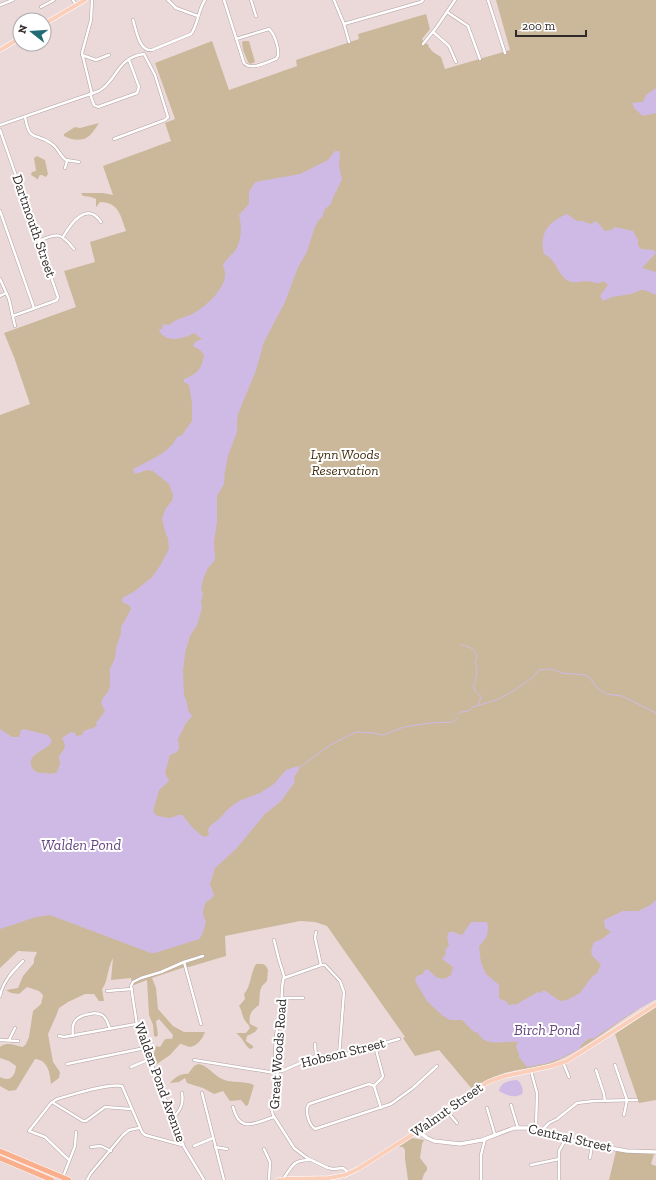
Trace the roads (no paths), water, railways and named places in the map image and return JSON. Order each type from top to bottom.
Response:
[{"type":"highway","points":[[0,1151],[69,1180]]},
{"type":"highway","points":[[0,1158],[52,1180]]},
{"type":"main road","points":[[52,20],[85,0]]},
{"type":"main road","points":[[0,50],[12,43]]},
{"type":"main road","name":"Walnut Street","points":[[278,1180],[329,1178],[358,1169],[418,1131],[445,1109],[488,1082],[505,1076],[552,1066],[563,1062],[656,1004]]},
{"type":"street","points":[[0,5],[13,0]]},
{"type":"street","points":[[41,7],[54,0]]},
{"type":"street","points":[[72,0],[76,6]]},
{"type":"street","points":[[92,0],[90,20],[82,56],[94,105],[98,108],[137,93],[139,88],[129,60]]},
{"type":"street","points":[[168,0],[176,8],[198,16]]},
{"type":"street","points":[[133,20],[141,44],[145,49],[152,50],[190,35],[194,29],[205,0]]},
{"type":"street","points":[[224,0],[236,39],[244,63],[248,66],[252,66],[276,59],[279,55],[273,33],[269,29],[236,39]]},
{"type":"street","points":[[251,0],[256,16]]},
{"type":"street","points":[[334,0],[344,24],[349,42]]},
{"type":"street","points":[[344,24],[421,2],[423,0]]},
{"type":"street","points":[[423,44],[455,0]]},
{"type":"street","points":[[488,0],[505,53]]},
{"type":"street","points":[[447,12],[468,26],[480,59]]},
{"type":"street","points":[[433,32],[449,46],[456,62]]},
{"type":"street","points":[[0,125],[91,94],[106,85],[118,68],[129,60],[144,54],[155,75],[168,117],[165,120],[114,139]]},
{"type":"street","points":[[82,56],[96,60],[109,55]]},
{"type":"street","points":[[25,117],[31,134],[52,144],[67,161],[79,162]]},
{"type":"street","name":"Dartmouth Street","points":[[0,130],[58,297],[57,300],[34,308]]},
{"type":"street","points":[[65,168],[67,161]]},
{"type":"street","points":[[0,211],[34,308],[13,316]]},
{"type":"street","points":[[63,237],[78,218],[84,214],[95,214],[101,222]]},
{"type":"street","points":[[39,242],[56,236],[63,237],[74,249]]},
{"type":"street","points":[[0,279],[6,293],[15,326]]},
{"type":"street","points":[[0,296],[6,293]]},
{"type":"street","points":[[316,932],[315,938],[321,965]]},
{"type":"street","name":"Great Woods Road","points":[[274,940],[284,979],[282,984],[281,1011],[276,1035],[275,1055],[278,1078],[271,1108],[274,1116],[294,1148],[300,1154],[333,1169],[343,1168],[349,1173]]},
{"type":"street","points":[[107,991],[132,989],[131,986],[133,982],[203,956]]},
{"type":"street","points":[[0,996],[9,976],[23,961]]},
{"type":"street","points":[[184,962],[201,1024]]},
{"type":"street","points":[[284,979],[321,965],[325,965],[340,981],[344,992],[339,1056]]},
{"type":"street","points":[[0,983],[1,991]]},
{"type":"street","name":"Walden Pond Avenue","points":[[132,989],[136,1024],[145,1048],[186,1153],[204,1180]]},
{"type":"street","points":[[282,998],[303,998]]},
{"type":"street","points":[[73,1036],[72,1028],[74,1021],[86,1014],[96,1013],[102,1015],[107,1020],[110,1029]]},
{"type":"street","points":[[59,1036],[73,1036],[136,1024]]},
{"type":"street","points":[[9,1041],[15,1028]]},
{"type":"street","name":"Hobson Street","points":[[194,1060],[277,1072],[316,1056],[339,1056],[399,1039]]},
{"type":"street","points":[[0,1040],[18,1041]]},
{"type":"street","points":[[315,1044],[316,1056]]},
{"type":"street","points":[[374,1086],[383,1076],[375,1046]]},
{"type":"street","points":[[67,1064],[145,1048]]},
{"type":"street","points":[[131,1067],[150,1059]]},
{"type":"street","points":[[563,1062],[569,1077]]},
{"type":"street","points":[[615,1065],[626,1100],[624,1115]]},
{"type":"street","points":[[374,1086],[369,1084],[308,1104],[306,1108],[311,1125],[315,1129],[381,1108],[395,1102],[437,1066]]},
{"type":"street","points":[[596,1070],[605,1100]]},
{"type":"street","points":[[531,1071],[536,1093],[536,1128]]},
{"type":"street","points":[[69,1160],[45,1137],[29,1131],[52,1102],[57,1099],[85,1091],[118,1086],[122,1086],[125,1091],[139,1128],[145,1134],[183,1145]]},
{"type":"street","points":[[374,1086],[381,1108]]},
{"type":"street","points":[[172,1119],[181,1109],[183,1099],[182,1093]]},
{"type":"street","points":[[202,1093],[224,1180]]},
{"type":"street","points":[[542,1130],[547,1124],[557,1119],[577,1103],[605,1100],[636,1100]]},
{"type":"street","points":[[52,1102],[83,1121],[86,1121],[105,1106],[132,1109]]},
{"type":"street","points":[[511,1105],[518,1128]]},
{"type":"street","points":[[232,1107],[237,1121],[241,1124],[248,1124],[274,1116]]},
{"type":"street","points":[[487,1108],[495,1135]]},
{"type":"street","points":[[445,1109],[457,1123]]},
{"type":"street","points":[[87,1180],[91,1173],[129,1130],[139,1128]]},
{"type":"street","name":"Central Street","points":[[418,1131],[427,1138],[447,1143],[470,1143],[518,1128],[536,1128],[566,1139],[592,1145],[656,1152]]},
{"type":"street","points":[[62,1177],[75,1146],[76,1132]]},
{"type":"street","points":[[194,1146],[213,1138]]},
{"type":"street","points":[[481,1180],[481,1155],[485,1139]]},
{"type":"street","points":[[559,1180],[560,1150],[566,1139]]},
{"type":"street","points":[[590,1158],[592,1145]]},
{"type":"street","points":[[92,1147],[101,1146],[110,1151]]},
{"type":"street","points":[[216,1147],[227,1149]]},
{"type":"street","points":[[264,1149],[270,1162],[269,1180]]},
{"type":"street","points":[[531,1165],[559,1159]]},
{"type":"street","points":[[283,1179],[296,1162],[300,1160],[312,1160]]},
{"type":"water","points":[[656,88],[656,113],[643,116],[635,109],[632,103],[643,102],[646,95]]},
{"type":"water","name":"Walden Pond","points":[[335,151],[339,151],[340,154],[339,166],[342,179],[331,204],[324,210],[323,216],[318,221],[314,229],[307,252],[298,267],[285,302],[264,342],[255,373],[238,414],[237,432],[228,456],[224,484],[217,496],[217,522],[214,541],[215,560],[208,568],[203,579],[201,590],[203,594],[201,602],[202,608],[197,625],[190,636],[185,653],[183,671],[184,696],[188,710],[192,716],[186,723],[178,739],[179,748],[177,752],[170,755],[165,773],[169,781],[159,790],[153,811],[157,816],[170,818],[183,815],[192,827],[204,837],[209,835],[208,830],[210,826],[229,808],[239,801],[260,793],[274,784],[286,770],[298,766],[299,770],[294,777],[295,782],[281,801],[264,815],[236,849],[215,868],[210,884],[214,895],[206,902],[203,914],[206,922],[202,935],[199,939],[151,953],[50,915],[36,917],[0,929],[0,729],[12,737],[19,737],[21,730],[23,729],[48,735],[52,741],[34,756],[31,760],[31,764],[33,769],[38,773],[51,774],[57,772],[60,764],[59,756],[65,747],[62,738],[71,732],[75,733],[76,736],[82,735],[83,732],[97,725],[96,723],[105,711],[101,703],[110,686],[110,669],[115,658],[121,627],[131,609],[130,606],[122,602],[122,598],[135,591],[152,577],[169,549],[168,538],[162,519],[166,508],[172,501],[173,495],[169,484],[153,471],[147,470],[135,474],[133,469],[163,453],[173,444],[177,437],[182,435],[192,421],[192,403],[189,385],[184,382],[184,379],[196,373],[202,364],[204,355],[200,350],[193,346],[195,342],[202,339],[194,333],[185,337],[174,339],[165,337],[161,334],[159,329],[162,329],[163,324],[169,325],[191,315],[213,298],[218,292],[224,281],[225,274],[223,265],[239,244],[241,224],[239,215],[249,204],[249,192],[255,182],[300,174],[328,160]]},
{"type":"water","points":[[567,214],[577,221],[591,224],[596,221],[605,231],[611,230],[615,227],[633,231],[641,249],[654,250],[656,253],[642,268],[656,272],[656,295],[645,290],[641,290],[631,294],[612,297],[603,301],[600,296],[608,285],[603,281],[598,283],[588,281],[572,282],[567,280],[549,257],[544,254],[543,240],[546,229],[560,217]]},
{"type":"water","name":"Birch Pond","points":[[656,900],[656,999],[633,1012],[593,1039],[590,1038],[582,1044],[579,1049],[548,1063],[527,1067],[519,1057],[516,1047],[518,1042],[490,1042],[481,1038],[478,1033],[474,1032],[462,1020],[450,1020],[443,1016],[427,1001],[415,981],[417,976],[423,974],[424,971],[428,969],[441,979],[451,975],[453,967],[442,959],[446,954],[445,951],[449,945],[447,937],[449,932],[454,932],[461,935],[471,922],[487,922],[487,936],[479,947],[481,963],[486,974],[499,985],[499,998],[507,1002],[509,1005],[518,1004],[537,992],[540,993],[544,990],[560,1001],[567,1000],[580,993],[591,978],[597,973],[601,965],[592,955],[591,951],[594,942],[602,939],[611,932],[605,928],[604,920],[623,911],[638,911],[649,906]]},
{"type":"water","points":[[517,1080],[522,1086],[522,1094],[513,1096],[499,1091],[503,1084]]},
{"type":"waterway","points":[[461,645],[471,648],[477,655],[475,662],[477,674],[473,687],[481,696],[479,704]]},
{"type":"waterway","points":[[458,715],[461,712],[469,711],[473,707],[499,699],[533,677],[539,670],[552,669],[562,673],[585,675],[590,678],[596,687],[606,694],[622,696],[656,713]]},
{"type":"waterway","points":[[299,768],[330,745],[356,732],[383,735],[404,727],[430,723],[453,722],[457,718]]},
{"type":"park label","name":"Lynn Woods Reservation","points":[[345,462]]}]
